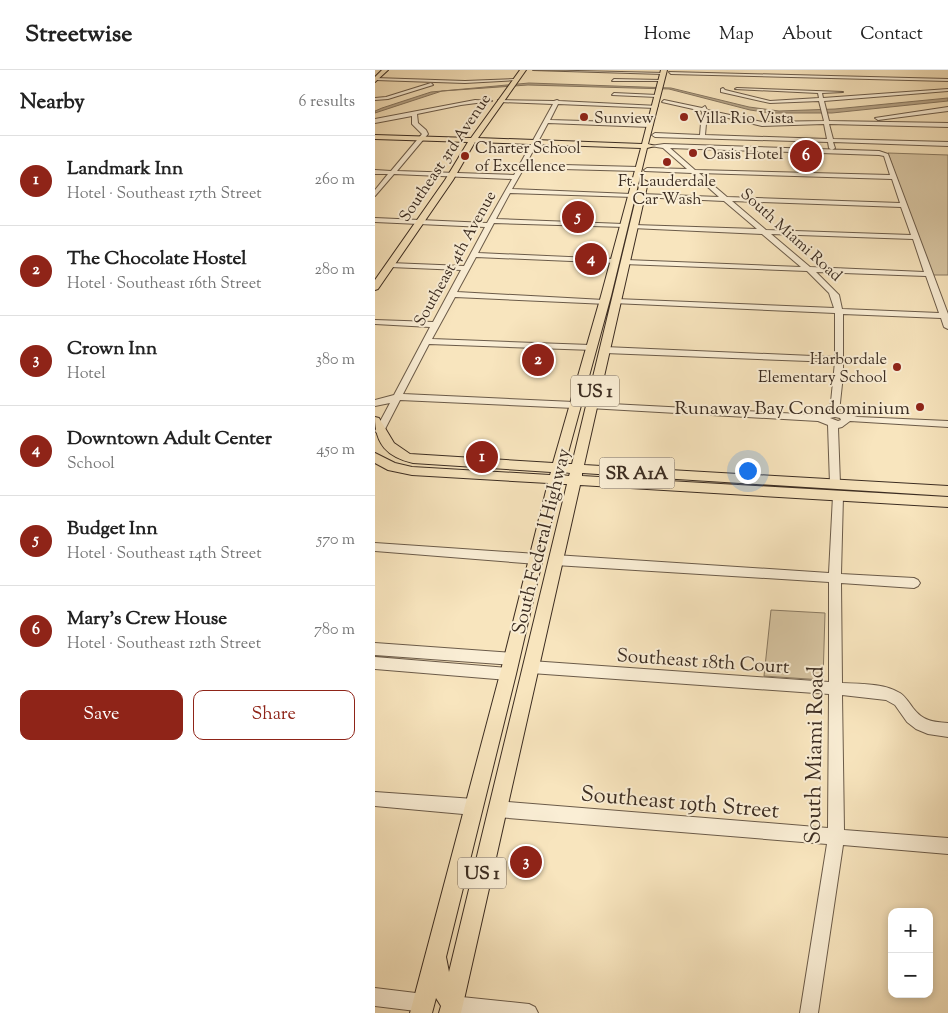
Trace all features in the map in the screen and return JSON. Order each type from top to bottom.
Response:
[{"type":"main road","points":[[376,80],[385,70]]},
{"type":"main road","name":"Southeast 3rd Avenue","points":[[375,287],[473,140],[514,80],[523,70]]},
{"type":"main road","name":"South Federal Highway","points":[[436,1009],[436,953],[517,640],[574,406],[605,299],[643,146],[655,106],[668,73]]},
{"type":"main road","name":"South Federal Highway","points":[[661,92],[667,88]]},
{"type":"main road","name":"South Federal Highway","points":[[436,1009],[497,809],[661,113],[661,92]]},
{"type":"main road","points":[[655,106],[661,113]]},
{"type":"main road","points":[[375,137],[653,146]]},
{"type":"main road","points":[[632,193],[640,199]]},
{"type":"main road","points":[[605,299],[616,301]]},
{"type":"main road","points":[[605,299],[614,312]]},
{"type":"main road","points":[[377,426],[392,448],[405,458],[468,469]]},
{"type":"main road","points":[[375,457],[392,467],[411,472]]},
{"type":"main road","points":[[375,470],[411,472],[468,469],[557,474]]},
{"type":"main road","name":"SR A1A","points":[[557,474],[838,488],[948,502]]},
{"type":"main road","points":[[838,488],[862,485],[948,490]]},
{"type":"main road","points":[[517,640],[523,659],[531,666]]},
{"type":"main road","points":[[510,666],[525,689]]},
{"type":"street","points":[[535,70],[817,77],[918,77],[948,80]]},
{"type":"street","points":[[816,70],[833,152]]},
{"type":"street","points":[[448,81],[453,77]]},
{"type":"street","points":[[376,80],[514,80]]},
{"type":"street","points":[[610,80],[639,80],[685,104],[762,124],[864,121],[948,125]]},
{"type":"street","points":[[375,99],[386,98],[438,81]]},
{"type":"street","points":[[885,94],[723,89],[723,91],[777,102],[948,90]]},
{"type":"street","points":[[614,94],[661,92]]},
{"type":"street","points":[[375,121],[415,115],[454,104],[490,101]]},
{"type":"street","points":[[500,101],[655,106]]},
{"type":"street","name":"Southeast 4th Avenue","points":[[377,426],[396,397],[557,102]]},
{"type":"street","points":[[702,137],[705,110]]},
{"type":"street","points":[[864,121],[899,115],[909,116],[948,111]]},
{"type":"street","points":[[375,194],[425,134],[415,124],[415,115]]},
{"type":"street","points":[[909,116],[911,124]]},
{"type":"street","points":[[546,122],[650,125]]},
{"type":"street","points":[[655,135],[948,144]]},
{"type":"street","points":[[653,146],[886,155],[935,294],[946,315],[948,327]]},
{"type":"street","name":"South Miami Road","points":[[664,146],[807,269],[836,297],[839,311],[838,488],[835,579],[836,837],[809,1013]]},
{"type":"street","points":[[522,166],[638,169]]},
{"type":"street","points":[[647,170],[894,177]]},
{"type":"street","points":[[375,172],[391,175],[514,180]]},
{"type":"street","points":[[375,177],[391,175]]},
{"type":"street","points":[[507,191],[632,193]]},
{"type":"street","points":[[640,199],[727,199],[904,205]]},
{"type":"street","points":[[375,222],[623,226]]},
{"type":"street","points":[[634,227],[915,237]]},
{"type":"street","points":[[473,255],[614,262]]},
{"type":"street","points":[[626,262],[928,274]]},
{"type":"street","points":[[391,263],[467,266]]},
{"type":"street","points":[[451,294],[605,299]]},
{"type":"street","points":[[935,294],[948,294]]},
{"type":"street","points":[[616,301],[946,315]]},
{"type":"street","points":[[375,322],[434,325]]},
{"type":"street","points":[[426,341],[590,348]]},
{"type":"street","points":[[605,350],[839,360]]},
{"type":"street","points":[[375,403],[396,397],[574,406]]},
{"type":"street","points":[[592,406],[948,424]]},
{"type":"street","points":[[375,547],[537,559]]},
{"type":"street","points":[[555,560],[914,584]]},
{"type":"street","points":[[375,649],[510,666]]},
{"type":"street","points":[[375,663],[510,666]]},
{"type":"street","name":"Southeast 18th Court","points":[[531,666],[881,692],[893,695],[905,705],[917,722],[929,728],[948,730]]},
{"type":"street","points":[[375,799],[474,807]]},
{"type":"street","name":"Southeast 19th Street","points":[[497,809],[948,846]]},
{"type":"street","points":[[375,997],[436,1009],[529,1013]]},
{"type":"shaded area","points":[[529,83],[671,88],[749,107],[779,111],[835,109],[948,98],[948,101],[832,113],[771,113],[750,110],[669,89],[528,85],[442,91],[375,113],[375,111],[382,108],[431,92]]},
{"type":"shaded area","points":[[888,153],[948,155],[948,275],[931,275]]},
{"type":"shaded area","points":[[771,610],[825,613],[823,680],[764,676]]},
{"type":"place","name":"Sunview","points":[[584,117]]},
{"type":"place","name":"Villa Rio Vista","points":[[684,117]]},
{"type":"place","name":"Oasis Hotel","points":[[693,153]]},
{"type":"place","name":"Charter School of Excellence","points":[[465,156]]},
{"type":"place","name":"Mary's Crew House","points":[[806,156]]},
{"type":"place","name":"Ft. Lauderdale Car Wash","points":[[667,162]]},
{"type":"place","name":"Budget Inn","points":[[578,217]]},
{"type":"place","name":"Downtown Adult Center","points":[[591,259]]},
{"type":"place","name":"The Chocolate Hostel","points":[[538,360]]},
{"type":"place","name":"Harbordale Elementary School","points":[[897,367]]},
{"type":"place","name":"Runaway Bay Condominium","points":[[920,407]]},
{"type":"place","name":"Landmark Inn","points":[[482,457]]},
{"type":"place","name":"Crown Inn","points":[[526,862]]}]
